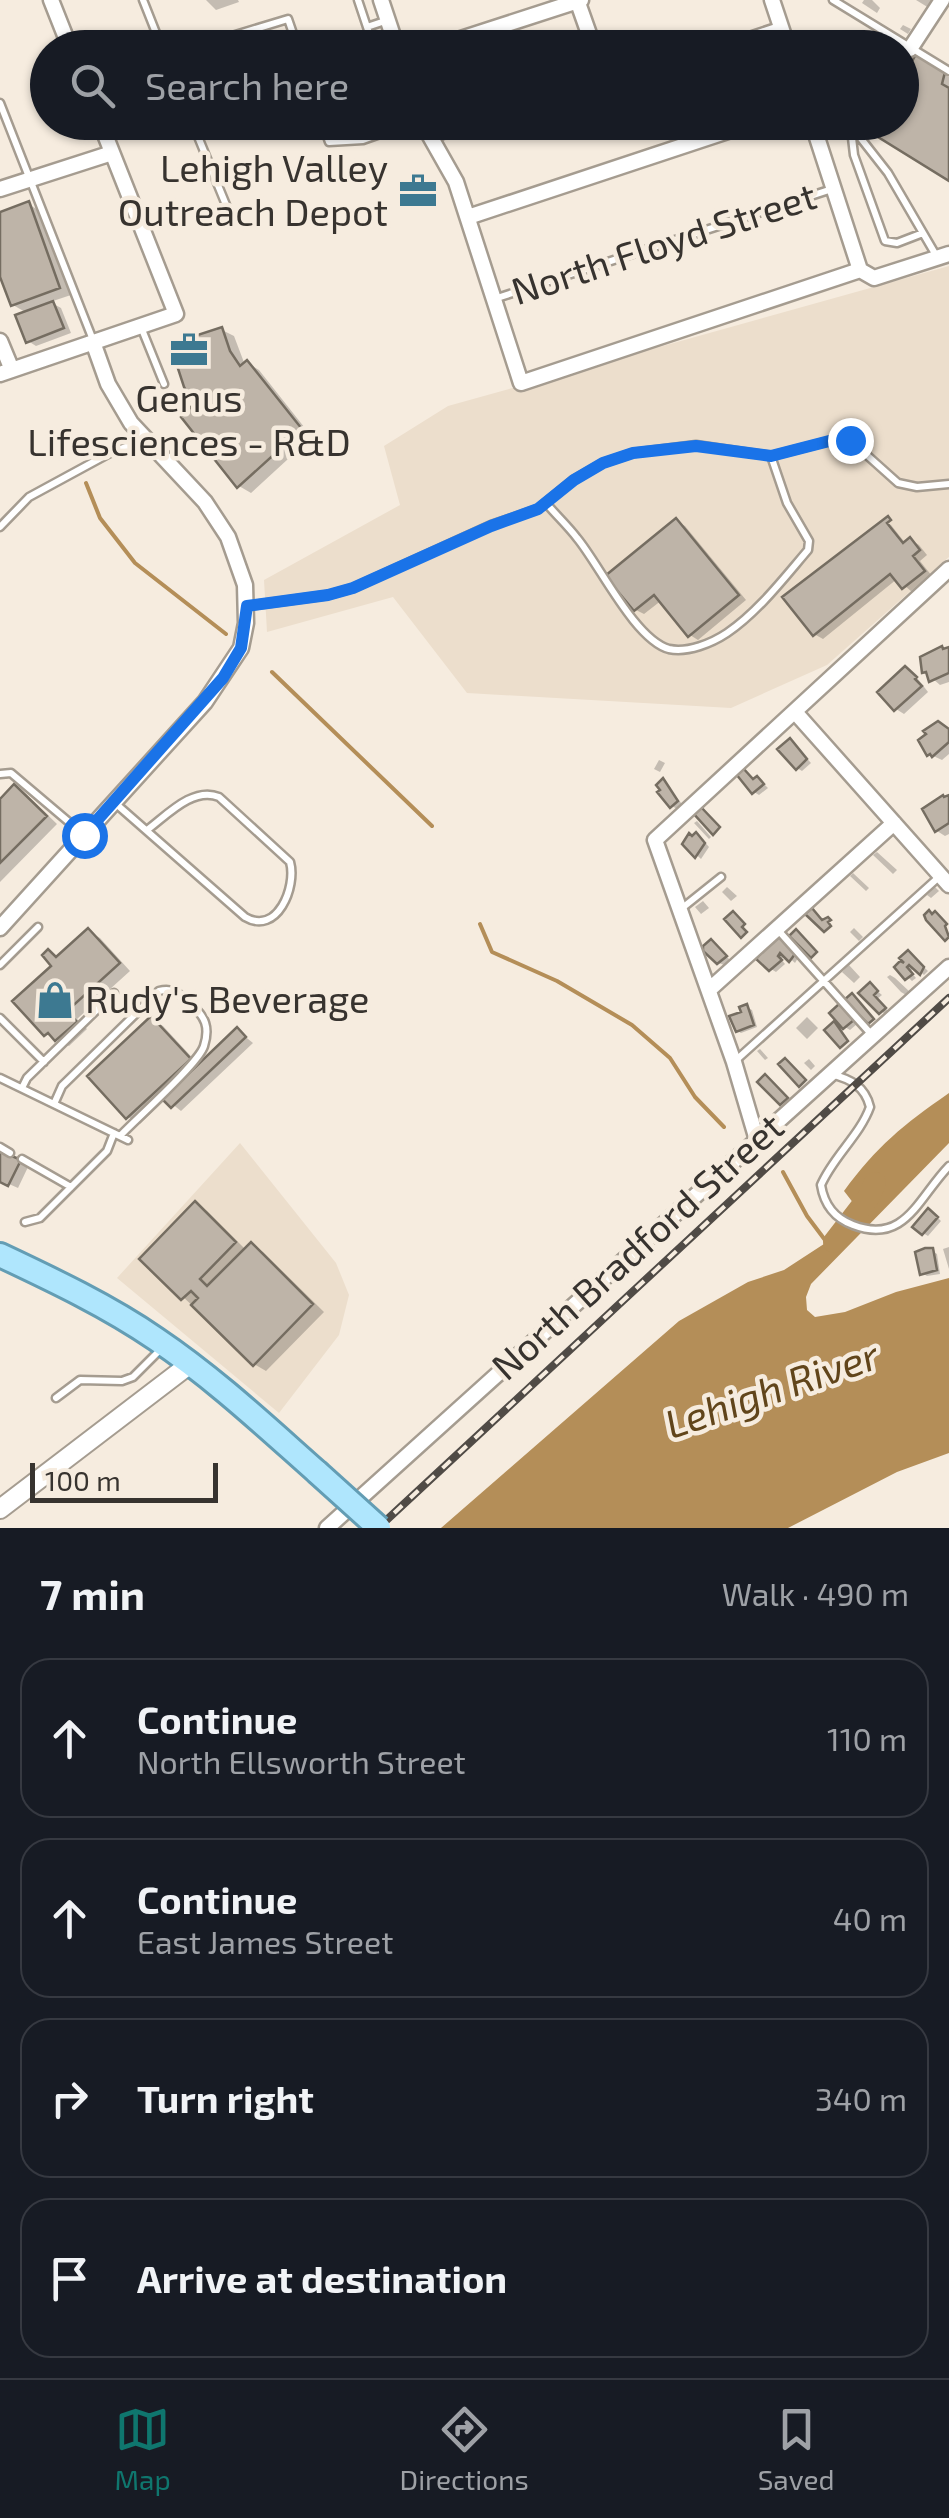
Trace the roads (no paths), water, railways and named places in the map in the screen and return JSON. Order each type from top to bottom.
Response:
[{"type":"main road","points":[[10,1259],[120,1316],[164,1345],[379,1528]]},
{"type":"street","points":[[51,0],[63,30]]},
{"type":"street","points":[[381,0],[391,30]]},
{"type":"street","points":[[487,30],[578,0],[588,30]]},
{"type":"street","points":[[772,0],[781,30]]},
{"type":"street","points":[[919,34],[942,0]]},
{"type":"street","points":[[0,340],[6,372],[176,314],[107,140]]},
{"type":"street","points":[[431,140],[449,168],[468,217],[522,383],[860,270]]},
{"type":"street","points":[[468,217],[701,140]]},
{"type":"street","points":[[818,140],[860,270],[874,278],[944,256]]},
{"type":"street","points":[[0,189],[112,153]]},
{"type":"street","points":[[0,928],[223,678],[241,648],[247,606],[239,565],[218,519],[118,404],[93,342]]},
{"type":"street","points":[[756,1140],[710,989],[655,840],[949,569]]},
{"type":"street","points":[[795,712],[945,880]]},
{"type":"street","points":[[710,989],[894,823]]},
{"type":"street","name":"North Bradford Street","points":[[328,1528],[949,967]]},
{"type":"street","points":[[0,1508],[190,1364]]},
{"type":"lane","points":[[143,0],[155,30]]},
{"type":"lane","points":[[358,0],[368,30]]},
{"type":"lane","points":[[834,0],[874,30]]},
{"type":"lane","points":[[252,30],[288,19],[292,30]]},
{"type":"lane","points":[[367,26],[388,20]]},
{"type":"lane","points":[[768,30],[780,26]]},
{"type":"lane","points":[[919,59],[949,71]]},
{"type":"lane","points":[[0,103],[93,342]]},
{"type":"lane","points":[[199,140],[230,217]]},
{"type":"lane","points":[[328,140],[363,140]]},
{"type":"lane","points":[[852,140],[885,241],[896,244],[923,233]]},
{"type":"lane","points":[[861,140],[888,173],[923,233],[944,256]]},
{"type":"lane","name":"North Floyd Street","points":[[494,299],[833,188]]},
{"type":"lane","points":[[140,326],[164,384]]},
{"type":"lane","points":[[247,606],[353,588],[546,504],[574,480],[603,463],[633,453],[696,446],[771,456],[837,439],[850,440],[898,483],[917,487],[949,484]]},
{"type":"lane","points":[[0,527],[30,497],[110,453],[146,440]]},
{"type":"lane","points":[[546,504],[580,540],[601,578],[637,623],[664,648],[700,646],[728,632],[808,550],[810,541],[787,504],[771,456]]},
{"type":"lane","points":[[0,774],[11,773],[84,835]]},
{"type":"lane","points":[[114,802],[146,830],[252,921],[270,918],[283,906],[292,882],[290,862],[219,797],[211,793],[190,798],[146,830]]},
{"type":"lane","points":[[682,909],[722,876]]},
{"type":"lane","points":[[734,1062],[945,880]]},
{"type":"lane","points":[[0,964],[38,927]]},
{"type":"lane","points":[[776,929],[873,1036]]},
{"type":"lane","points":[[25,1222],[40,1218],[204,1050],[204,1016],[177,992],[159,990],[62,1086],[54,1104]]},
{"type":"lane","points":[[22,1088],[27,1078],[114,993]]},
{"type":"lane","points":[[0,1018],[44,1062]]},
{"type":"lane","points":[[830,1074],[847,1078],[861,1088],[870,1106],[866,1118],[828,1168],[821,1185],[827,1206],[845,1222],[872,1232],[885,1232],[908,1218],[949,1166]]},
{"type":"lane","points":[[0,1078],[120,1136]]},
{"type":"lane","points":[[0,1147],[10,1153]]},
{"type":"lane","points":[[22,1159],[71,1187]]},
{"type":"lane","points":[[56,1398],[80,1380],[133,1378],[164,1345]]},
{"type":"water","name":"Lehigh River","points":[[949,1093],[949,1143],[811,1284],[806,1297],[807,1310],[815,1317],[845,1312],[896,1292],[949,1278],[949,1453],[897,1472],[788,1528],[441,1528],[679,1321],[748,1282],[784,1270],[827,1242],[861,1213],[844,1191],[892,1137]]},
{"type":"waterway","points":[[86,483],[100,518],[135,563],[226,634]]},
{"type":"waterway","points":[[272,672],[432,826]]},
{"type":"waterway","points":[[480,924],[492,952],[557,981],[632,1025],[670,1058],[695,1097],[724,1127]]},
{"type":"waterway","points":[[783,1172],[828,1244]]},
{"type":"waterway","points":[[834,1242],[875,1183]]},
{"type":"railway","points":[[378,1528],[949,998]]},
{"type":"place","name":"Lehigh Valley Outreach Depot","points":[[418,191]]},
{"type":"place","name":"Genus Lifesciences - R&D","points":[[189,350]]},
{"type":"place","name":"Rudy's Beverage","points":[[55,1000]]}]
